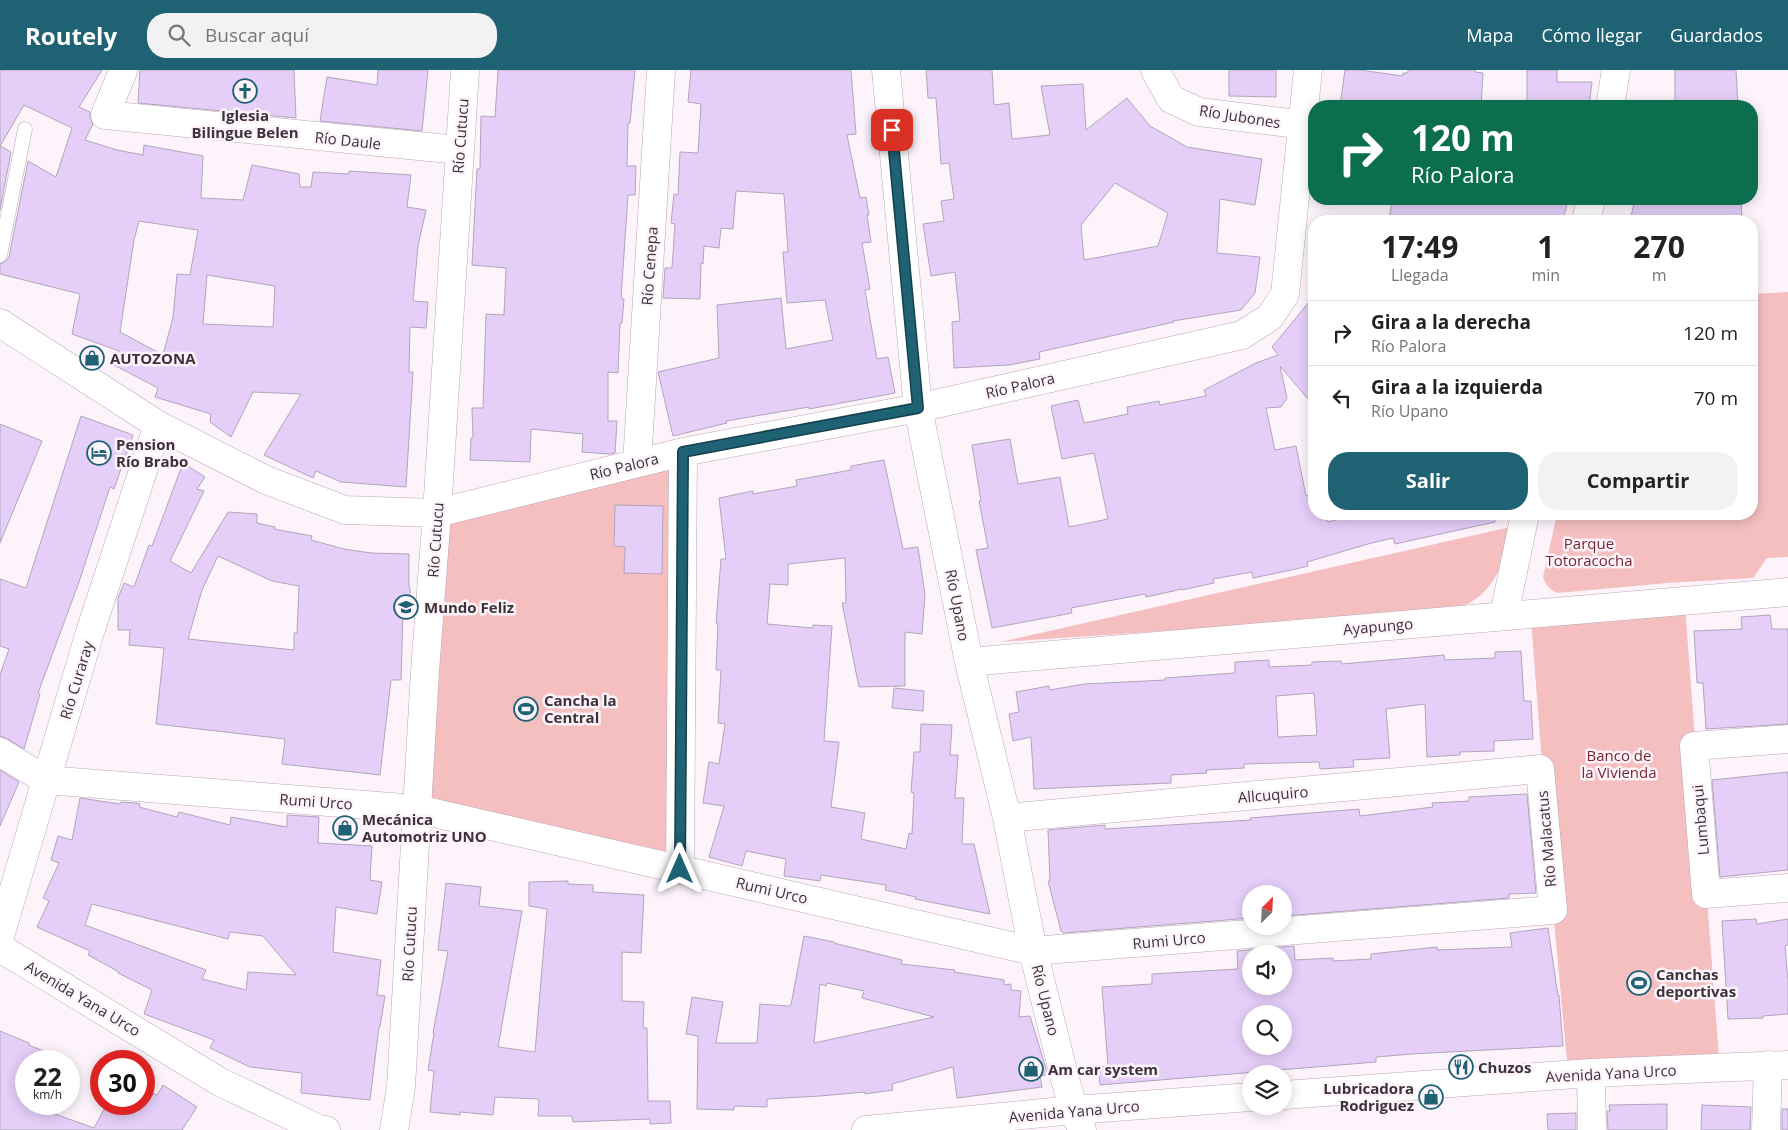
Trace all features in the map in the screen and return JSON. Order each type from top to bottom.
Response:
[{"type":"street","name":"Río Cutucu","points":[[394,1130],[401,1087],[424,671],[437,513],[465,70]]},
{"type":"street","name":"Río Cenepa","points":[[637,463],[661,70]]},
{"type":"street","name":"Río Upano","points":[[886,70],[918,408],[969,662],[1007,818],[1033,951],[1078,1120]]},
{"type":"street","name":"Río Jubones","points":[[1154,70],[1171,98],[1199,112],[1308,126]]},
{"type":"street","name":"Río Palora","points":[[0,323],[158,425],[266,480],[345,510],[437,513],[683,452],[918,408],[1242,335],[1270,317],[1284,294],[1308,126],[1308,70]]},
{"type":"street","points":[[1611,100],[1616,70]]},
{"type":"street","name":"Río Daule","points":[[123,71],[105,115],[459,150]]},
{"type":"street","name":"Río Curaray","points":[[0,936],[90,632],[158,425]]},
{"type":"street","points":[[680,869],[683,452]]},
{"type":"street","points":[[1504,616],[1524,520]]},
{"type":"street","name":"Ayapungo","points":[[969,662],[1788,592]]},
{"type":"street","name":"Lumbaqui","points":[[1788,739],[1694,746],[1706,894],[1788,888]]},
{"type":"street","name":"Rumi Urco","points":[[0,752],[46,780],[417,808],[1033,951],[1553,910]]},
{"type":"street","name":"Allcuquiro","points":[[1007,818],[1540,769]]},
{"type":"street","name":"Río Malacatus","points":[[1540,769],[1553,910]]},
{"type":"street","name":"Avenida Yana Urco","points":[[0,948],[220,1082],[319,1129],[326,1130]]},
{"type":"street","points":[[1766,1130],[1778,1065]]},
{"type":"street","name":"Avenida Yana Urco","points":[[1292,1094],[1591,1073],[1778,1065]]},
{"type":"street","points":[[1591,1073],[1592,1130]]},
{"type":"street","name":"Avenida Yana Urco","points":[[866,1130],[1078,1120],[1242,1098]]},
{"type":"lane","points":[[0,255],[25,129]]},
{"type":"green space","name":"Parque Totoracocha","points":[[1788,292],[1788,557],[1767,558],[1753,578],[1668,583],[1558,593],[1551,589],[1543,577],[1556,520],[1758,520],[1758,294]]},
{"type":"green space","points":[[678,466],[674,859],[423,803],[440,526]]},
{"type":"green space","points":[[1515,526],[1499,569],[1485,591],[1475,600],[1462,607],[1445,612],[1000,642]]},
{"type":"green space","name":"Banco de la Vivienda","points":[[1685,606],[1719,1058],[1568,1071],[1554,921],[1531,619]]},
{"type":"building","points":[[0,70],[102,70],[79,107],[90,112],[93,124],[85,140],[117,150],[143,155],[144,145],[203,156],[201,198],[243,200],[252,165],[299,174],[300,187],[311,187],[313,172],[349,174],[349,171],[411,175],[407,207],[426,210],[418,246],[413,301],[428,302],[426,328],[410,327],[409,372],[413,372],[406,487],[341,482],[316,471],[313,478],[264,455],[301,394],[253,392],[231,437],[210,422],[211,414],[155,397],[158,388],[112,364],[119,351],[72,334],[80,294],[0,274],[0,264],[9,257],[28,161],[56,177],[72,128],[24,105],[0,146]],"holes":[[[139,221],[198,230],[190,275],[177,274],[173,317],[163,355],[120,332],[134,240]],[[207,275],[275,286],[273,327],[203,324]]]},
{"type":"building","points":[[140,70],[294,70],[296,118],[138,103]]},
{"type":"building","points":[[378,70],[428,70],[422,131],[320,121],[327,77],[377,85]]},
{"type":"building","points":[[498,70],[635,70],[630,123],[628,123],[627,166],[636,166],[635,195],[628,195],[621,298],[624,299],[622,323],[620,323],[618,373],[608,372],[608,421],[617,421],[615,453],[582,452],[583,434],[531,429],[530,462],[470,460],[471,438],[473,438],[472,408],[483,408],[486,314],[504,315],[506,268],[472,265],[477,169],[480,169],[481,116],[495,117]]},
{"type":"building","points":[[691,70],[851,70],[856,134],[847,135],[860,198],[866,197],[871,242],[862,243],[870,289],[865,290],[877,359],[888,357],[895,393],[809,409],[809,407],[726,421],[727,423],[673,436],[658,372],[719,358],[717,305],[781,298],[786,349],[833,340],[825,300],[787,303],[783,252],[788,252],[784,194],[736,191],[733,229],[721,228],[719,248],[704,246],[703,264],[701,263],[700,299],[663,298],[665,268],[672,268],[675,224],[671,223],[674,194],[678,195],[680,152],[698,153],[701,104],[688,102]]},
{"type":"building","points":[[926,70],[992,70],[994,105],[1009,103],[1012,139],[1050,135],[1041,86],[1083,84],[1086,130],[1127,98],[1150,126],[1187,147],[1262,159],[1255,205],[1220,199],[1217,253],[1260,257],[1255,293],[1241,310],[1173,321],[1039,352],[1040,359],[1009,365],[954,368],[952,322],[960,321],[955,272],[931,276],[923,224],[944,221],[941,201],[954,199],[949,163],[941,164],[936,98],[928,98]],"holes":[[[1115,183],[1168,213],[1158,246],[1084,260],[1081,225]]]},
{"type":"building","points":[[1229,70],[1276,70],[1276,97],[1229,96]]},
{"type":"building","points":[[1345,70],[1360,70],[1403,76],[1403,73],[1408,73],[1408,70],[1475,70],[1475,72],[1483,73],[1481,100],[1341,100]]},
{"type":"building","points":[[1527,70],[1557,70],[1557,82],[1592,82],[1590,100],[1527,100]]},
{"type":"building","points":[[1675,70],[1736,70],[1738,100],[1675,100]]},
{"type":"building","points":[[0,146],[11,152],[0,210]]},
{"type":"building","points":[[1391,205],[1567,205],[1564,215],[1390,215]]},
{"type":"building","points":[[1634,205],[1741,205],[1742,215],[1631,215]]},
{"type":"building","points":[[1308,303],[1308,399],[1280,366],[1287,398],[1281,407],[1266,408],[1275,450],[1296,446],[1306,496],[1308,496],[1308,520],[1328,520],[1328,522],[1335,520],[1495,520],[1495,522],[1395,544],[1393,538],[1307,562],[1308,566],[1296,569],[1253,578],[1252,572],[1213,579],[1214,583],[1146,597],[1145,594],[1071,608],[1072,613],[992,628],[976,550],[988,548],[979,501],[981,501],[972,445],[1010,439],[1018,484],[1060,477],[1069,527],[1108,519],[1094,453],[1062,459],[1051,406],[1078,400],[1084,423],[1128,414],[1127,407],[1159,401],[1160,405],[1206,396],[1204,390],[1256,363],[1278,355],[1272,347]]},
{"type":"building","points":[[81,416],[133,435],[114,489],[110,487],[79,582],[38,693],[40,694],[24,749],[0,736],[0,675],[9,649],[0,646],[0,579],[26,588]]},
{"type":"building","points":[[0,424],[42,441],[0,543]]},
{"type":"building","points":[[884,460],[903,549],[918,547],[925,594],[922,634],[905,632],[905,686],[859,687],[842,603],[846,603],[845,558],[788,564],[788,585],[770,584],[767,624],[813,628],[813,625],[832,626],[824,741],[839,742],[831,807],[865,813],[861,839],[906,849],[909,833],[912,834],[914,793],[911,792],[914,752],[920,752],[921,724],[952,725],[950,755],[958,755],[955,798],[964,798],[962,844],[974,844],[990,914],[915,899],[916,897],[885,890],[886,885],[821,875],[820,881],[784,876],[786,859],[746,851],[742,866],[709,857],[724,806],[703,803],[709,762],[719,764],[725,724],[718,723],[721,670],[716,670],[718,623],[716,623],[721,559],[726,559],[719,498],[753,491],[753,494],[797,486],[796,480],[851,470],[851,466]]},
{"type":"building","points":[[183,463],[205,477],[197,489],[204,491],[170,561],[191,573],[228,512],[257,514],[257,523],[275,527],[274,529],[312,536],[311,540],[344,549],[371,553],[409,554],[411,612],[403,612],[401,680],[391,680],[380,775],[282,764],[285,739],[156,724],[164,648],[129,645],[130,630],[118,630],[118,598],[124,583],[134,587],[149,545],[152,546]],"holes":[[[218,556],[272,581],[299,586],[297,633],[294,633],[294,650],[188,639],[202,590]]]},
{"type":"building","points":[[615,505],[663,506],[662,574],[624,573],[625,547],[614,546]]},
{"type":"building","points":[[1770,615],[1772,629],[1788,629],[1788,724],[1706,729],[1703,683],[1697,683],[1694,631],[1742,629],[1741,617]]},
{"type":"building","points":[[1521,651],[1524,701],[1531,701],[1533,739],[1494,741],[1494,751],[1460,752],[1460,755],[1427,757],[1425,704],[1386,709],[1390,758],[1353,760],[1354,767],[1320,769],[1319,762],[1244,764],[1244,768],[1206,770],[1207,773],[1171,775],[1171,783],[1034,789],[1031,737],[1013,741],[1009,714],[1019,712],[1016,692],[1049,686],[1050,690],[1084,684],[1165,680],[1165,678],[1235,673],[1235,662],[1269,660],[1269,667],[1312,665],[1312,662],[1341,661],[1342,664],[1444,655],[1445,660],[1495,658],[1495,652]],"holes":[[[1314,693],[1317,735],[1278,737],[1276,696]]]},
{"type":"building","points":[[894,688],[924,691],[923,711],[892,708]]},
{"type":"building","points":[[0,770],[19,782],[0,826]]},
{"type":"building","points":[[1788,772],[1788,870],[1720,877],[1712,780]]},
{"type":"building","points":[[1527,794],[1536,893],[1509,894],[1509,898],[1292,915],[1292,885],[1242,885],[1242,919],[1063,933],[1061,931],[1048,881],[1050,881],[1048,830],[1105,825],[1105,829],[1251,820],[1250,818],[1359,809],[1360,816],[1433,807],[1432,803],[1469,801],[1469,797]]},
{"type":"building","points":[[80,798],[120,804],[121,802],[136,803],[140,804],[139,807],[177,817],[179,812],[230,825],[231,817],[287,827],[287,815],[319,817],[318,843],[372,846],[370,880],[382,882],[377,914],[336,907],[333,952],[381,960],[377,995],[385,996],[379,1027],[370,1100],[301,1093],[302,1073],[250,1067],[210,1048],[214,1040],[144,1014],[152,990],[88,955],[90,951],[37,927],[49,901],[43,898],[59,863],[51,860],[58,836],[72,840]],"holes":[[[92,904],[228,939],[230,932],[263,936],[296,975],[248,972],[246,990],[202,979],[206,970],[85,925]]]},
{"type":"building","points":[[568,881],[568,884],[593,885],[593,892],[644,895],[641,953],[622,952],[622,1001],[644,1002],[643,1028],[647,1028],[648,1101],[670,1101],[671,1123],[650,1124],[650,1119],[573,1122],[572,1116],[538,1116],[539,1099],[495,1097],[493,1115],[460,1112],[460,1115],[430,1112],[434,1071],[428,1070],[448,951],[438,950],[446,883],[481,887],[479,906],[522,911],[498,1047],[535,1052],[547,909],[529,906],[529,882]]},
{"type":"building","points":[[1756,919],[1757,924],[1788,919],[1788,945],[1785,946],[1788,1014],[1763,1016],[1763,1018],[1728,1019],[1722,921]]},
{"type":"building","points":[[1548,928],[1559,995],[1563,1046],[1376,1057],[1376,1062],[1292,1069],[1292,1065],[1242,1065],[1242,1073],[1100,1085],[1098,1067],[1108,1066],[1102,987],[1152,984],[1152,974],[1238,969],[1237,951],[1242,951],[1242,995],[1292,995],[1292,946],[1294,946],[1295,960],[1333,958],[1333,961],[1371,959],[1371,954],[1437,947],[1437,950],[1512,947],[1510,933]]},
{"type":"building","points":[[804,936],[902,960],[901,964],[955,970],[954,972],[1004,980],[1004,985],[1011,984],[1011,990],[1021,991],[1019,1017],[1030,1016],[1048,1075],[1040,1076],[1042,1087],[957,1098],[953,1067],[892,1084],[893,1090],[865,1094],[865,1092],[767,1099],[767,1107],[734,1106],[734,1110],[697,1109],[698,1036],[686,1034],[692,997],[723,1002],[716,1043],[757,1043],[760,1004],[791,1005]],"holes":[[[827,983],[864,991],[862,998],[934,1017],[814,1043],[820,984],[826,986]]]},
{"type":"building","points":[[0,1031],[41,1050],[15,1050],[15,1115],[58,1115],[94,1128],[101,1115],[155,1115],[155,1094],[157,1095],[163,1085],[197,1107],[182,1130],[0,1130]]},
{"type":"building","points":[[1667,1104],[1667,1130],[1608,1130],[1607,1111],[1610,1111],[1609,1105]]},
{"type":"building","points":[[1702,1105],[1751,1107],[1750,1130],[1701,1130]]},
{"type":"building","points":[[1782,1109],[1788,1109],[1788,1130],[1782,1130]]},
{"type":"building","points":[[1576,1113],[1576,1130],[1548,1130],[1547,1114]]},
{"type":"place","name":"Iglesia Bilingue Belen","points":[[245,91]]},
{"type":"place","name":"AUTOZONA","points":[[92,358]]},
{"type":"place","name":"Pension Río Brabo","points":[[99,453]]},
{"type":"place","name":"Mundo Feliz","points":[[406,607]]},
{"type":"place","name":"Cancha la Central","points":[[526,709]]},
{"type":"place","name":"Mecánica Automotriz UNO","points":[[345,828]]},
{"type":"place","name":"Canchas deportivas","points":[[1639,983]]},
{"type":"place","name":"Chuzos","points":[[1461,1067]]},
{"type":"place","name":"Am car system","points":[[1031,1069]]},
{"type":"place","name":"Lubricadora Rodriguez","points":[[1431,1097]]},
{"type":"route","points":[[680,869],[683,452],[918,408],[892,130]]}]
